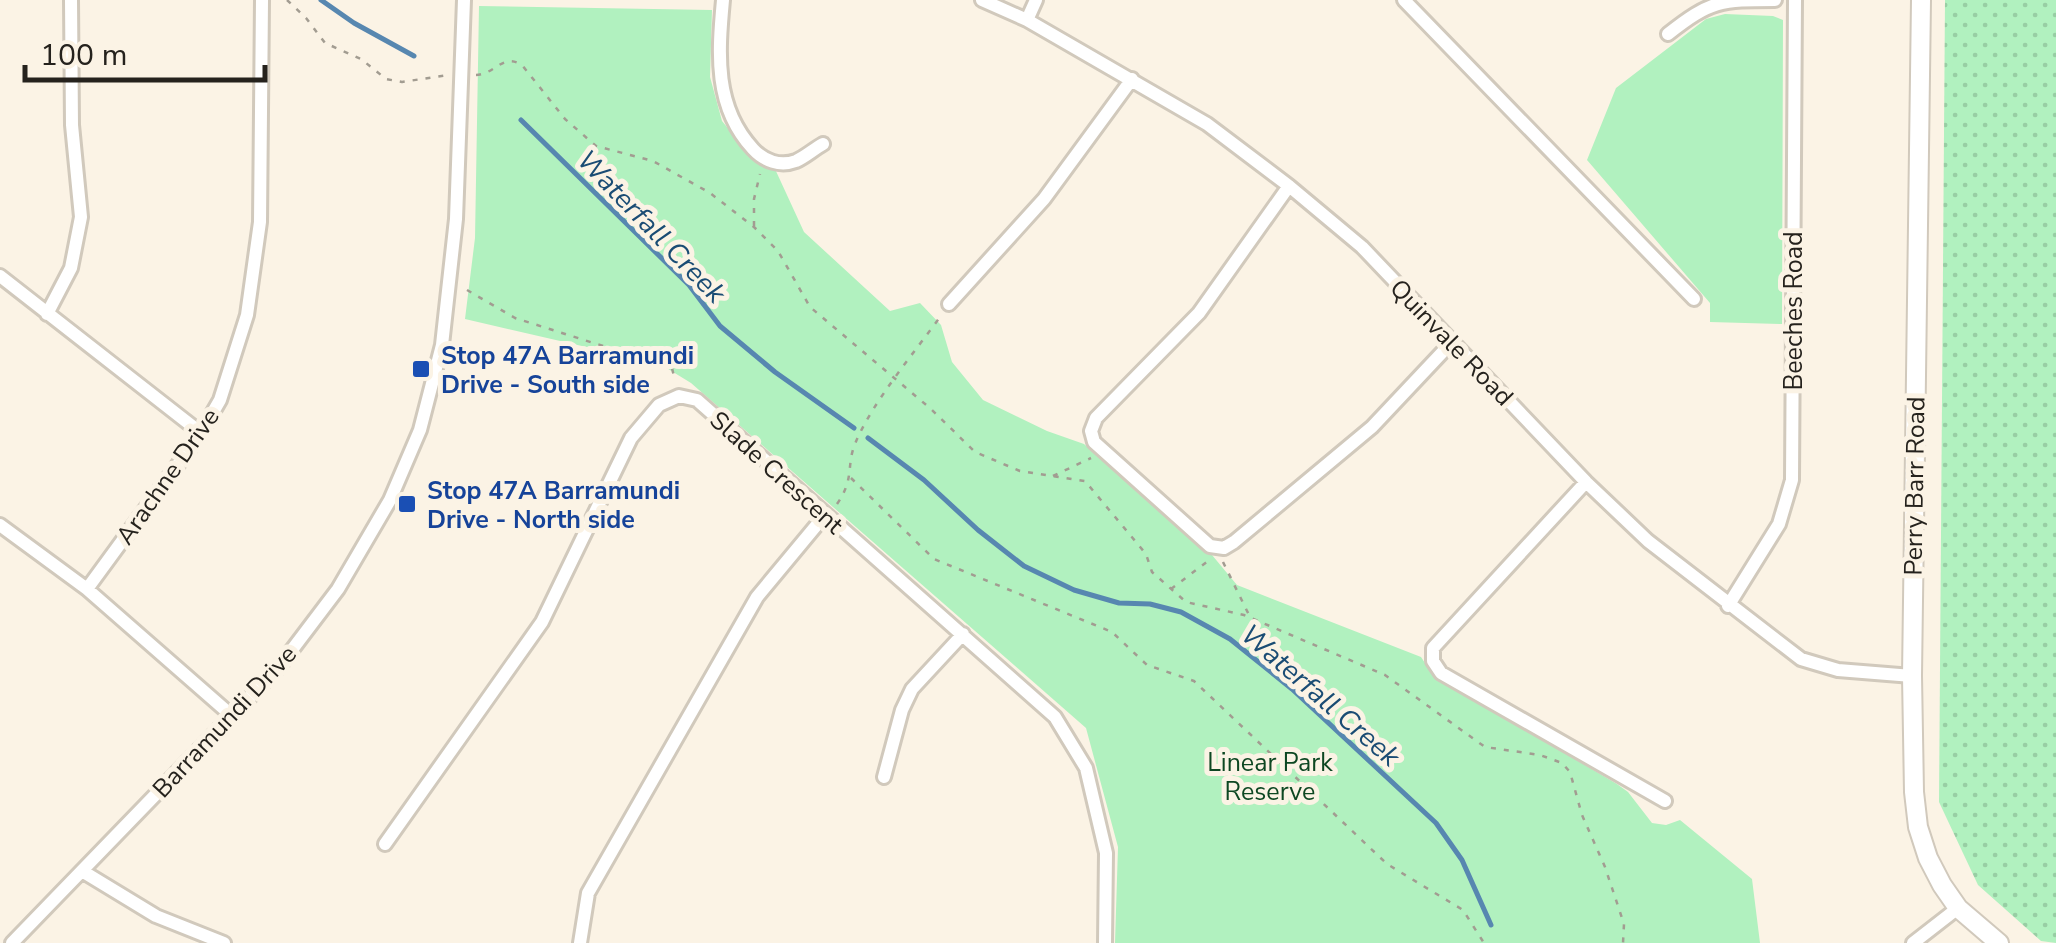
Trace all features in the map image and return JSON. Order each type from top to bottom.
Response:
[{"type":"street","points":[[47,314],[72,268],[81,217],[72,125],[71,0]]},
{"type":"street","name":"Arachne Drive","points":[[87,589],[201,433],[220,400],[247,314],[258,241],[262,0]]},
{"type":"street","name":"Barramundi Drive","points":[[12,943],[279,667],[338,589],[390,500],[420,430],[442,345],[456,219],[464,0]]},
{"type":"street","points":[[723,0],[720,50],[724,101],[738,129],[764,160],[779,164],[796,162],[822,144]]},
{"type":"street","name":"Quinvale Road","points":[[982,0],[1026,20],[1207,124],[1288,186],[1362,247],[1586,482],[1648,541],[1728,606],[1801,659],[1838,670],[1912,676]]},
{"type":"street","points":[[1026,20],[1036,0]]},
{"type":"street","points":[[1404,0],[1694,299]]},
{"type":"street","points":[[1668,34],[1697,11],[1721,0],[1775,0]]},
{"type":"street","name":"Beeches Road","points":[[1728,606],[1780,524],[1792,480],[1795,0]]},
{"type":"street","name":"Perry Barr Road","points":[[1921,0],[1912,676],[1914,792],[1918,826],[1928,858],[1958,908],[1999,943]]},
{"type":"street","points":[[949,304],[1044,199],[1132,79]]},
{"type":"street","points":[[1288,186],[1199,313],[1096,418],[1091,430],[1094,442],[1104,452],[1210,546],[1224,548],[1372,428],[1452,342]]},
{"type":"street","points":[[0,276],[201,433]]},
{"type":"street","points":[[385,844],[542,622],[632,438],[659,405],[678,396]]},
{"type":"street","name":"Slade Crescent","points":[[678,396],[697,400],[1055,716],[1086,768],[1106,853],[1105,943]]},
{"type":"street","points":[[1586,482],[1434,648],[1432,661],[1441,673],[1665,801]]},
{"type":"street","points":[[580,943],[588,893],[597,876],[758,597],[825,514]]},
{"type":"street","points":[[0,525],[87,589],[231,715]]},
{"type":"street","points":[[884,777],[902,710],[912,690],[963,634]]},
{"type":"street","points":[[82,871],[156,916],[224,943]]},
{"type":"street","points":[[1912,943],[1958,908]]},
{"type":"path","points":[[286,0],[325,43],[360,59],[386,79],[402,82],[432,75],[482,75],[514,60],[565,119],[596,146],[654,161],[710,193],[754,227],[778,251],[810,307],[976,452],[1020,471],[1085,481],[1146,554],[1152,572],[1186,602],[1250,617],[1384,674],[1485,747],[1540,755],[1562,763],[1570,772],[1582,815],[1605,867],[1624,924],[1623,943]]},
{"type":"path","points":[[754,227],[754,199],[764,160]]},
{"type":"path","points":[[467,290],[515,318],[672,368],[678,396]]},
{"type":"path","points":[[825,514],[840,502],[851,478],[854,447],[949,304]]},
{"type":"path","points":[[1052,476],[1104,452]]},
{"type":"path","points":[[851,478],[934,559],[1112,632],[1147,666],[1194,681],[1387,864],[1463,910],[1484,943]]},
{"type":"path","points":[[1171,589],[1206,562],[1216,547]]},
{"type":"path","points":[[1216,547],[1250,617]]},
{"type":"green space","points":[[1945,0],[2056,0],[2056,943],[2041,941],[1978,885],[1939,802]]},
{"type":"green space","name":"Linear Park Reserve","points":[[479,6],[712,10],[710,77],[722,121],[753,159],[775,169],[804,232],[890,311],[920,303],[941,325],[952,362],[983,400],[1084,444],[1212,555],[1237,585],[1421,657],[1433,675],[1617,784],[1652,823],[1666,825],[1680,820],[1752,879],[1760,943],[1115,943],[1118,847],[1086,728],[691,383],[660,364],[465,319],[475,238]]},
{"type":"green space","points":[[1725,14],[1783,20],[1782,324],[1710,322],[1710,303],[1587,160],[1616,88],[1706,19]]},
{"type":"waterway","name":"Waterfall Creek","points":[[321,0],[414,56]]},
{"type":"waterway","name":"Waterfall Creek","points":[[521,120],[689,285],[720,326],[775,372],[854,428]]},
{"type":"waterway","name":"Waterfall Creek","points":[[868,438],[924,480],[1024,566],[1074,590],[1119,603],[1150,604],[1181,612],[1230,639],[1292,689],[1436,823],[1462,860],[1491,925]]},
{"type":"place","name":"Stop 47A Barramundi Drive - South side","points":[[421,369]]},
{"type":"place","name":"Stop 47A Barramundi Drive - North side","points":[[407,504]]}]
